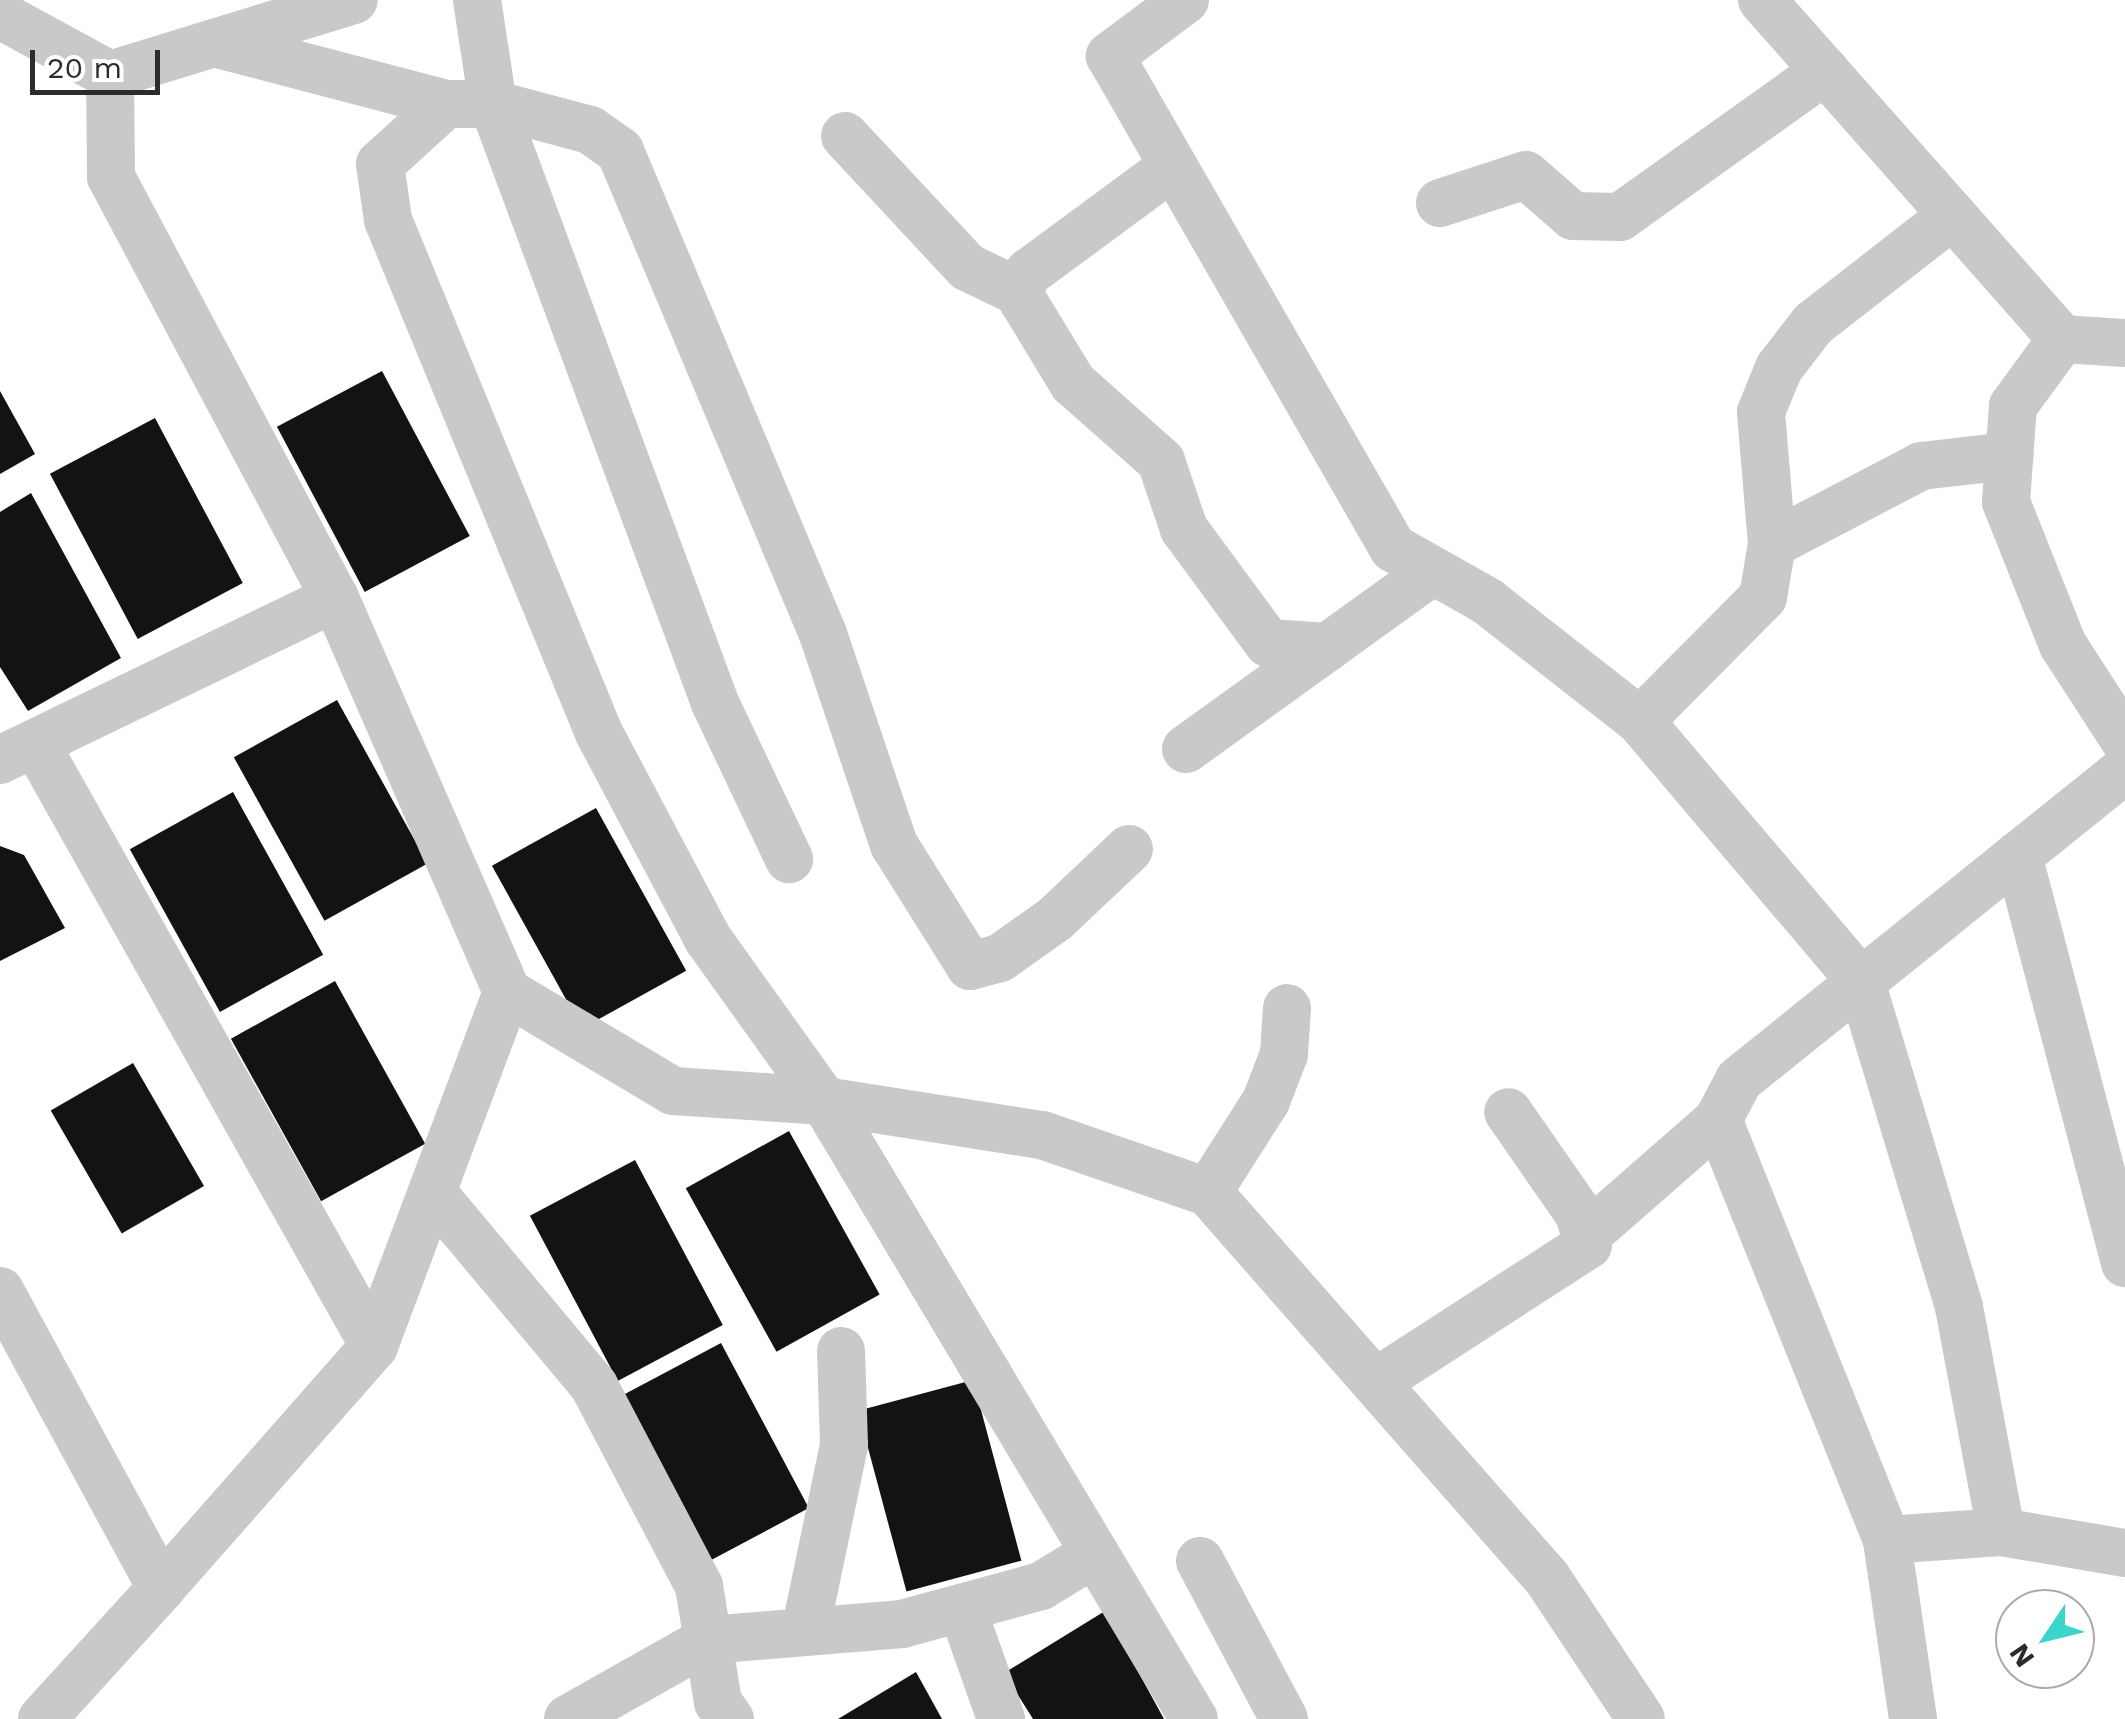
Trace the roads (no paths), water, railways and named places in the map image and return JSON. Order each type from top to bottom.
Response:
[{"type":"street","points":[[0,15],[110,75],[241,25],[354,0]]},
{"type":"street","points":[[477,0],[494,104],[715,704],[788,858]]},
{"type":"street","points":[[1184,0],[1109,50],[1393,548],[1487,601],[1640,720],[1862,982],[1959,1307],[2001,1532]]},
{"type":"street","points":[[1762,0],[2062,338],[2125,342]]},
{"type":"street","points":[[241,25],[446,104],[494,104],[590,130],[640,180],[823,634],[894,845],[960,956],[970,966],[1000,958],[1129,849]]},
{"type":"street","points":[[1440,203],[1526,174],[1573,216],[1620,216],[1654,202],[1825,71]]},
{"type":"street","points":[[110,75],[110,177],[335,598],[507,992],[673,1091],[824,1101],[1042,1135],[1208,1192],[1547,1578],[1641,1719]]},
{"type":"street","points":[[446,104],[380,164],[388,220],[599,733],[708,939],[824,1101],[1194,1719]]},
{"type":"street","points":[[845,136],[967,268],[1017,291],[1073,383],[1161,461],[1184,529],[1268,643],[1328,647]]},
{"type":"street","points":[[1017,291],[1029,272],[1172,166]]},
{"type":"street","points":[[1640,720],[1763,597],[1772,544],[1761,412],[1779,368],[1813,324],[1952,215]]},
{"type":"street","points":[[2062,338],[2013,406],[2006,502],[2062,645],[2125,740]]},
{"type":"street","points":[[1772,544],[1921,466],[2009,456]]},
{"type":"street","points":[[1186,750],[1433,571]]},
{"type":"street","points":[[335,598],[18,753],[374,1346]]},
{"type":"street","points":[[1376,1382],[1581,1254],[1588,1234],[1718,1120],[1738,1080],[2125,770]]},
{"type":"street","points":[[2018,856],[2125,1263]]},
{"type":"street","points":[[42,1719],[374,1346],[507,992]]},
{"type":"street","points":[[1208,1192],[1266,1101],[1284,1054],[1287,1008]]},
{"type":"street","points":[[1508,1112],[1588,1234]]},
{"type":"street","points":[[1718,1120],[1887,1540],[1913,1719]]},
{"type":"street","points":[[432,1192],[594,1386],[699,1586],[718,1702],[730,1719]]},
{"type":"street","points":[[0,1291],[161,1588]]},
{"type":"street","points":[[805,1632],[844,1445],[842,1351]]},
{"type":"street","points":[[1887,1540],[2001,1532],[2125,1553]]},
{"type":"street","points":[[568,1719],[708,1640],[805,1632],[962,1608],[1041,1586],[1095,1554]]},
{"type":"street","points":[[1200,1560],[1284,1719]]},
{"type":"street","points":[[962,1608],[1001,1719]]}]
